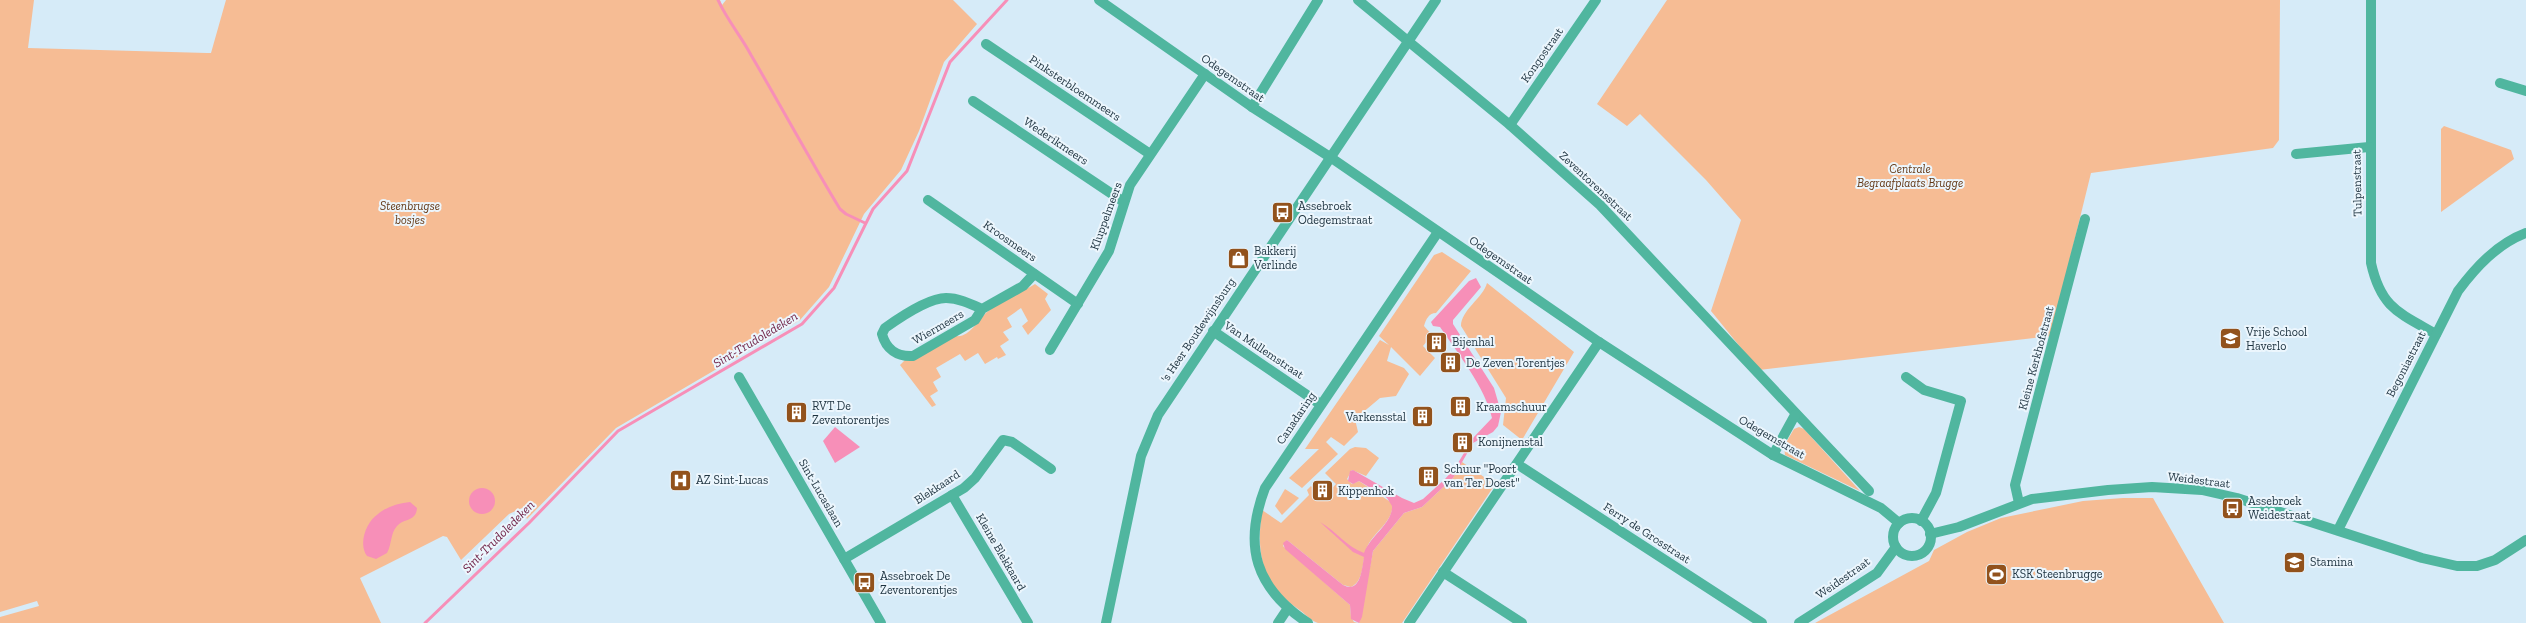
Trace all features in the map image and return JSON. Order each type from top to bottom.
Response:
[{"type":"street","name":"Odegemstraat","points":[[1099,0],[1252,108],[1330,157],[1599,342],[1773,455],[1881,508],[1899,523]]},
{"type":"street","points":[[1252,108],[1318,0]]},
{"type":"street","name":"Zeventorensstraat","points":[[1358,0],[1510,125],[1600,205],[1795,415],[1869,491]]},
{"type":"street","name":"'s Heer Boudewijnsburg","points":[[1106,623],[1141,456],[1158,415],[1213,330],[1436,0]]},
{"type":"street","name":"Kongostraat","points":[[1510,125],[1596,0]]},
{"type":"street","name":"Tulpenstraat","points":[[2371,0],[2369,147],[2371,263],[2375,282],[2384,299],[2394,310],[2436,334]]},
{"type":"street","name":"Pinksterbloemmeers","points":[[986,44],[1150,154]]},
{"type":"street","name":"Kluppelmeers","points":[[1050,350],[1109,251],[1130,184],[1205,74]]},
{"type":"street","points":[[2500,83],[2526,91]]},
{"type":"street","name":"Wederikmeers","points":[[973,101],[1124,202]]},
{"type":"street","points":[[2296,154],[2369,147]]},
{"type":"street","name":"Kroosmeers","points":[[928,200],[1078,304]]},
{"type":"street","name":"Kleine Kerkhofstraat","points":[[2019,503],[2015,485],[2085,219]]},
{"type":"street","name":"Canadaring","points":[[1308,623],[1288,608],[1265,581],[1259,567],[1253,542],[1254,525],[1265,488],[1320,404],[1438,232]]},
{"type":"street","name":"Begoniastraat","points":[[2338,530],[2458,291],[2478,265],[2495,251],[2526,232]]},
{"type":"street","name":"Wiermeers","points":[[982,309],[958,300],[945,298],[934,301],[885,328],[882,334],[884,342],[888,348],[903,357],[913,356],[975,320],[982,309],[1023,286],[1034,274]]},
{"type":"street","name":"Van Mullemstraat","points":[[1213,330],[1320,404]]},
{"type":"street","points":[[1409,623],[1599,342]]},
{"type":"street","name":"Sint-Lucaslaan","points":[[739,377],[881,623]]},
{"type":"street","points":[[1906,377],[1924,390],[1960,400],[1936,494],[1921,521]]},
{"type":"street","points":[[1773,455],[1795,415]]},
{"type":"street","name":"Blekkaard","points":[[844,559],[952,495],[975,478],[1003,440],[1012,442],[1051,469]]},
{"type":"street","name":"Ferry de Grosstraat","points":[[1517,464],[1762,623]]},
{"type":"street","name":"Weidestraat","points":[[1930,534],[1959,527],[2019,503],[2108,490],[2180,488],[2237,498],[2422,558],[2457,566],[2477,566],[2495,560],[2526,540]]},
{"type":"street","name":"Kleine Blekkaard","points":[[952,495],[1028,623]]},
{"type":"street","points":[[1906,519],[1921,521],[1930,534],[1927,548],[1919,554],[1908,556],[1896,547],[1893,537],[1899,523],[1906,519]]},
{"type":"street","name":"Weidestraat","points":[[1799,623],[1877,573],[1896,547]]},
{"type":"street","points":[[1443,572],[1522,623]]},
{"type":"street","points":[[1278,623],[1288,608]]},
{"type":"green space","name":"Steenbrugse bosjes","points":[[0,0],[34,0],[28,48],[207,53],[211,53],[226,0],[720,0],[722,5],[726,0],[953,0],[977,24],[944,62],[919,131],[901,170],[864,214],[829,287],[800,320],[616,428],[527,519],[522,508],[509,514],[461,560],[447,537],[443,536],[360,578],[381,623],[0,623],[0,617],[39,606],[37,601],[0,612]]},
{"type":"green space","name":"Centrale Begraafplaats Brugge","points":[[1667,0],[2280,0],[2279,140],[2273,148],[2091,173],[2051,336],[1759,370],[1711,311],[1741,220],[1706,180],[1640,114],[1627,126],[1597,104]]},
{"type":"green space","points":[[2444,126],[2511,150],[2514,159],[2441,212],[2441,129]]},
{"type":"green space","points":[[1442,252],[1471,271],[1436,313],[1430,315],[1426,321],[1424,326],[1432,335],[1423,346],[1435,358],[1420,376],[1391,347],[1387,361],[1404,368],[1409,374],[1396,396],[1380,398],[1355,419],[1358,432],[1344,446],[1331,437],[1326,442],[1338,454],[1302,488],[1289,478],[1319,449],[1305,449],[1380,340],[1389,345],[1379,336],[1434,255]]},
{"type":"green space","points":[[1487,283],[1574,352],[1522,440],[1503,425],[1506,398],[1461,326],[1464,315],[1481,294]]},
{"type":"green space","points":[[1035,284],[1048,294],[1045,299],[1051,310],[1028,335],[1022,326],[1028,321],[1021,308],[1007,318],[1012,327],[1003,332],[1009,340],[1000,346],[1006,355],[998,359],[997,357],[985,364],[978,353],[965,361],[960,354],[936,368],[941,377],[933,382],[938,391],[930,396],[936,405],[932,407],[900,365],[906,359],[956,336],[965,334],[973,328],[992,308]]},
{"type":"green space","points":[[1799,427],[1804,429],[1860,491],[1785,455],[1784,446],[1794,429]]},
{"type":"green space","points":[[1355,447],[1366,448],[1379,458],[1366,476],[1352,470],[1347,479],[1352,484],[1359,481],[1392,503],[1392,509],[1388,520],[1368,545],[1364,556],[1361,574],[1356,584],[1351,587],[1343,585],[1287,540],[1283,546],[1350,605],[1351,617],[1354,622],[1358,623],[1318,623],[1288,601],[1277,590],[1264,567],[1260,541],[1262,510],[1281,523],[1309,495],[1307,490],[1311,486],[1323,498],[1336,484],[1325,473],[1350,449]]},
{"type":"green space","points":[[1462,462],[1484,477],[1498,480],[1402,623],[1359,623],[1373,551],[1404,513],[1422,507],[1453,478]]},
{"type":"green space","points":[[1285,489],[1299,498],[1282,515],[1275,506]]},
{"type":"green space","points":[[2123,498],[2153,498],[2224,623],[1815,623],[1929,561],[1934,550],[1967,532],[2001,518],[2083,501]]},
{"type":"shaded area","points":[[1476,278],[1481,287],[1453,320],[1453,324],[1494,388],[1501,412],[1498,426],[1493,432],[1473,443],[1453,478],[1422,507],[1404,513],[1373,551],[1362,617],[1359,623],[1351,619],[1350,605],[1285,549],[1283,543],[1287,540],[1343,585],[1349,587],[1354,586],[1360,578],[1364,557],[1353,552],[1320,522],[1352,547],[1364,553],[1371,541],[1389,518],[1392,506],[1387,498],[1359,481],[1353,484],[1348,481],[1350,471],[1353,470],[1402,498],[1414,503],[1423,499],[1445,479],[1455,468],[1473,438],[1492,418],[1484,395],[1470,371],[1440,327],[1433,326],[1431,322],[1469,281]]},
{"type":"shaded area","points":[[835,427],[860,447],[835,463],[823,441]]},
{"type":"shaded area","points":[[482,488],[491,492],[495,501],[491,510],[482,514],[473,510],[469,501],[473,492]]},
{"type":"shaded area","points":[[410,502],[417,508],[416,512],[412,518],[397,526],[392,536],[387,553],[376,559],[367,556],[364,551],[363,540],[370,522],[389,507]]},
{"type":"waterway","points":[[718,0],[840,209],[846,214],[865,223]]},
{"type":"waterway","name":"Sint-Trudoledeken","points":[[425,623],[529,523],[618,431],[802,324],[834,288],[873,209],[907,171],[950,62],[1007,0]]},
{"type":"place","name":"Assebroek Odegemstraat","points":[[1283,213]]},
{"type":"place","name":"Bakkerij Verlinde","points":[[1239,258]]},
{"type":"place","name":"Vrije School Haverlo","points":[[2231,339]]},
{"type":"place","name":"Bijenhal","points":[[1436,342]]},
{"type":"place","name":"De Zeven Torentjes","points":[[1450,363]]},
{"type":"place","name":"Kraamschuur","points":[[1461,407]]},
{"type":"place","name":"RVT De Zeventorentjes","points":[[797,413]]},
{"type":"place","name":"Varkensstal","points":[[1422,417]]},
{"type":"place","name":"Konijnenstal","points":[[1462,442]]},
{"type":"place","name":"Schuur \"Poort van Ter Doest\"","points":[[1428,476]]},
{"type":"place","name":"AZ Sint-Lucas","points":[[680,480]]},
{"type":"place","name":"Kippenhok","points":[[1322,491]]},
{"type":"place","name":"Assebroek Weidestraat","points":[[2232,508]]},
{"type":"place","name":"Stamina","points":[[2294,562]]},
{"type":"place","name":"KSK Steenbrugge","points":[[1997,574]]},
{"type":"place","name":"Assebroek De Zeventorentjes","points":[[864,583]]}]
